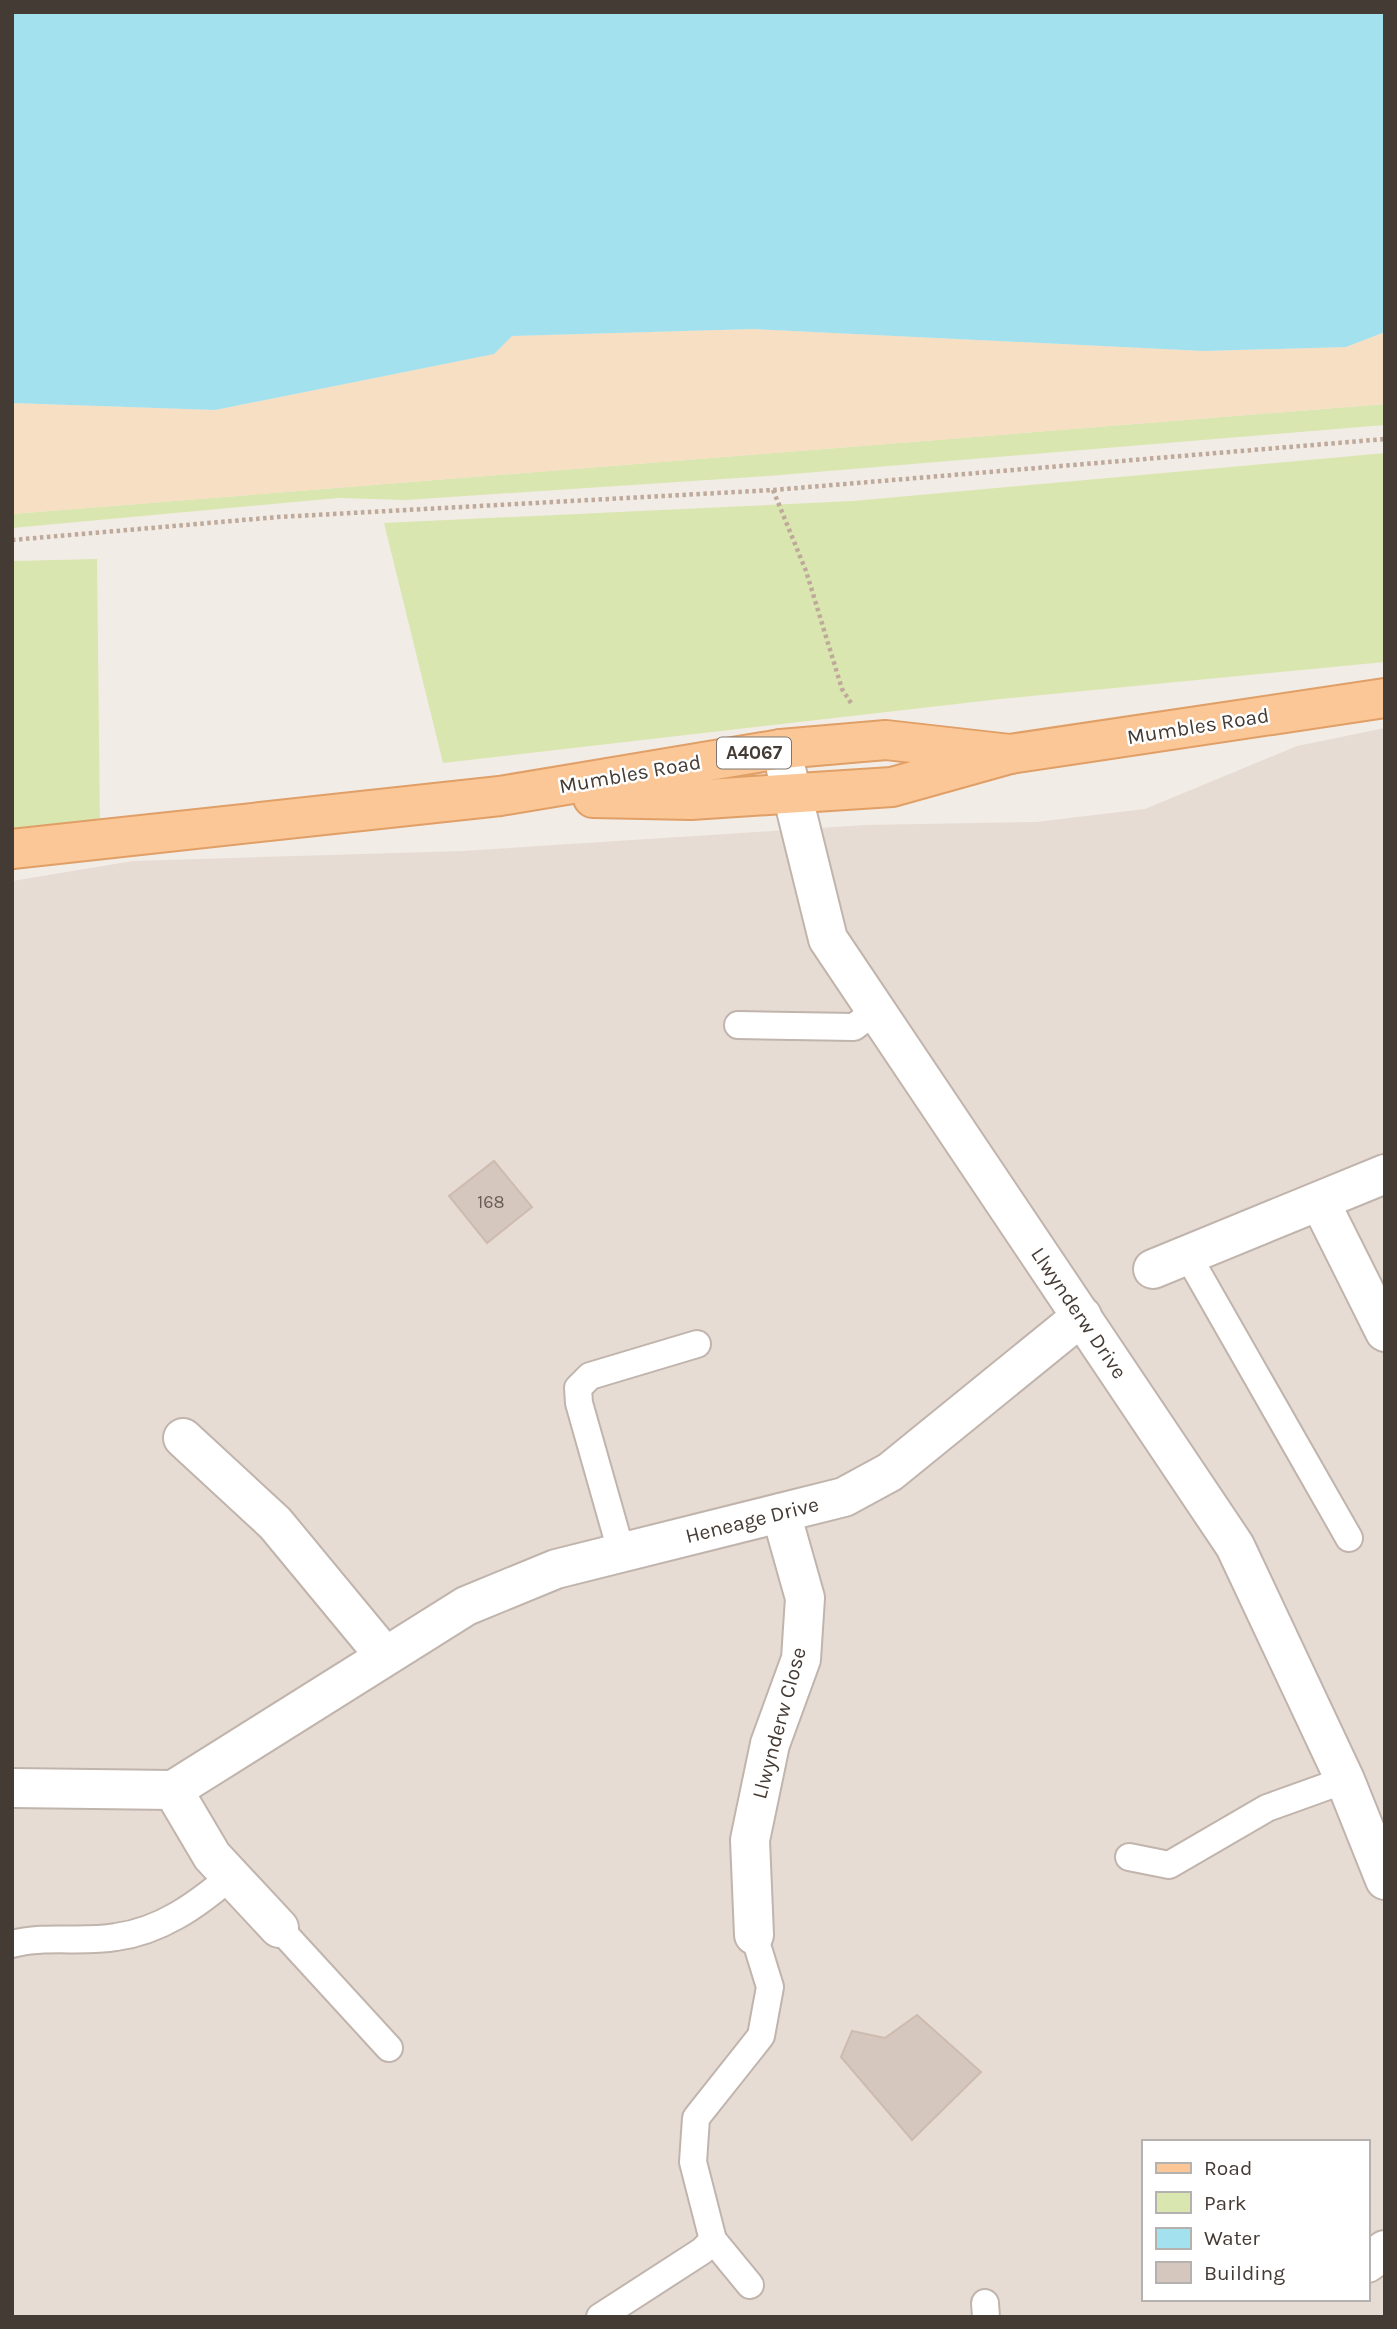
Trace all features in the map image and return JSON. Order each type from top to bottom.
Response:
[{"type":"main road","name":"Mumbles Road","points":[[500,796],[691,800],[892,788],[1010,754],[1385,698]]},
{"type":"main road","name":"Mumbles Road","points":[[12,849],[500,796],[781,749],[886,740],[1010,754]]},
{"type":"street","name":"Llwynderw Drive","points":[[781,749],[828,939],[1235,1546],[1345,1780],[1385,1880]]},
{"type":"street","points":[[1153,1269],[1385,1174]]},
{"type":"street","points":[[1320,1202],[1385,1332]]},
{"type":"street","name":"Heneage Drive","points":[[173,1790],[466,1606],[556,1569],[844,1497],[890,1472],[1082,1316]]},
{"type":"street","points":[[183,1438],[275,1523],[386,1656]]},
{"type":"street","name":"Llwynderw Close","points":[[754,1935],[750,1840],[771,1744],[801,1659],[805,1598],[781,1513]]},
{"type":"street","points":[[12,1788],[173,1790],[212,1856],[279,1928]]},
{"type":"street","points":[[1369,2262],[1385,2250]]},
{"type":"lane","points":[[738,1025],[854,1027],[875,1011]]},
{"type":"lane","points":[[1188,1256],[1349,1538]]},
{"type":"lane","points":[[621,1551],[579,1403],[578,1388],[590,1376],[697,1344]]},
{"type":"lane","points":[[1129,1857],[1169,1865],[1267,1808],[1345,1780]]},
{"type":"lane","points":[[12,1944],[117,1937],[153,1926],[199,1904],[231,1876]]},
{"type":"lane","points":[[279,1928],[389,2048]]},
{"type":"lane","points":[[750,2285],[713,2240],[693,2162],[696,2118],[761,2036],[770,1987],[754,1935]]},
{"type":"lane","points":[[600,2317],[702,2251],[713,2240]]},
{"type":"path","points":[[12,540],[278,517],[773,490],[1385,439]]},
{"type":"path","points":[[773,490],[806,571],[842,689],[859,715],[886,740]]},
{"type":"shaded area","points":[[1385,728],[1385,2317],[12,2317],[12,881],[133,861],[462,851],[865,825],[1036,822],[1145,809],[1297,746]]},
{"type":"green space","points":[[1385,404],[1385,425],[768,476],[406,500],[338,498],[12,528],[12,514]]},
{"type":"green space","points":[[1385,453],[1385,662],[1000,699],[443,763],[384,523],[853,501]]},
{"type":"green space","points":[[97,559],[100,825],[12,830],[12,561]]},
{"type":"sand","points":[[753,329],[1204,351],[1346,347],[1385,332],[1385,404],[12,514],[12,403],[215,410],[493,354],[511,336]]},
{"type":"water","points":[[12,12],[1385,12],[1385,332],[1346,347],[1204,351],[753,329],[512,336],[494,354],[215,410],[12,403]]},
{"type":"building","points":[[494,1161],[532,1207],[487,1243],[449,1196]]},
{"type":"building","points":[[917,2015],[981,2072],[912,2140],[841,2057],[852,2031],[885,2038]]}]
